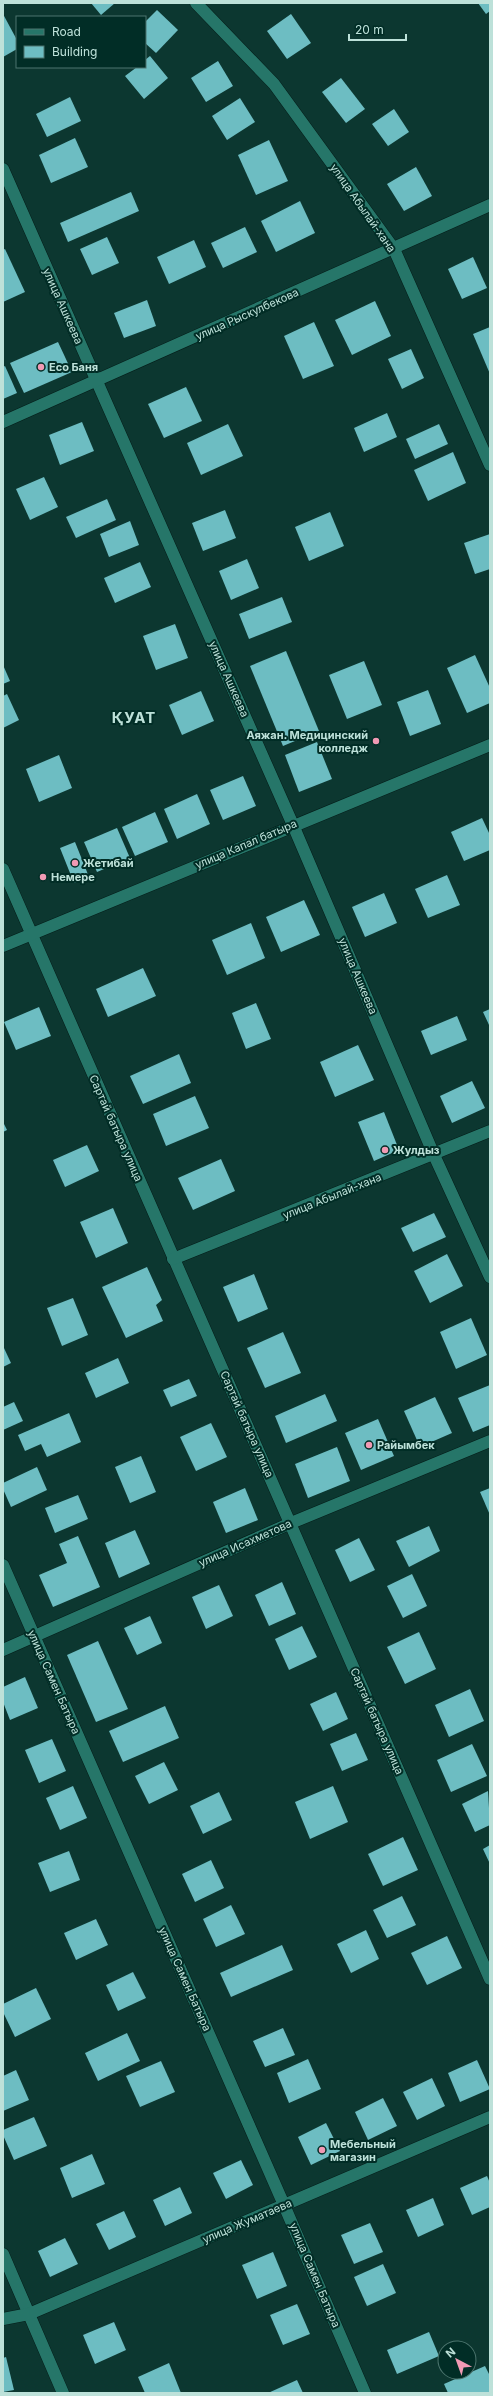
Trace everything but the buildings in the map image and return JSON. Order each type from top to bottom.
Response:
[{"type":"street","name":"улица Абылай-хана","points":[[196,3],[274,84],[394,249],[490,465]]},
{"type":"street","name":"улица Ашкеева","points":[[3,169],[293,824],[434,1155],[490,1277]]},
{"type":"street","name":"улица Рыскулбекова","points":[[3,422],[490,205]]},
{"type":"street","name":"улица Капал батыра","points":[[3,946],[293,824],[490,745]]},
{"type":"street","name":"Сартай батыра улица","points":[[3,869],[490,1979]]},
{"type":"street","name":"улица Абылай-хана","points":[[173,1259],[434,1155],[490,1131]]},
{"type":"street","name":"улица Исахметова","points":[[3,1650],[291,1523],[490,1441]]},
{"type":"street","name":"улица Самен Батыра","points":[[3,1565],[365,2393]]},
{"type":"street","name":"улица Жуматаева","points":[[3,2320],[29,2314],[490,2117]]},
{"type":"street","points":[[3,2254],[63,2393]]},
{"type":"place","name":"Eco Баня","points":[[41,367]]},
{"type":"place","name":"Аяжан. Медицинский колледж","points":[[376,741]]},
{"type":"place","name":"Жетибай","points":[[75,863]]},
{"type":"place","name":"Немере","points":[[43,877]]},
{"type":"place","name":"Жулдыз","points":[[385,1150]]},
{"type":"place","name":"Райымбек","points":[[369,1445]]},
{"type":"place","name":"Мебельный магазин","points":[[322,2150]]},
{"type":"district","name":"ҚУАТ","points":[[134,717]]}]
